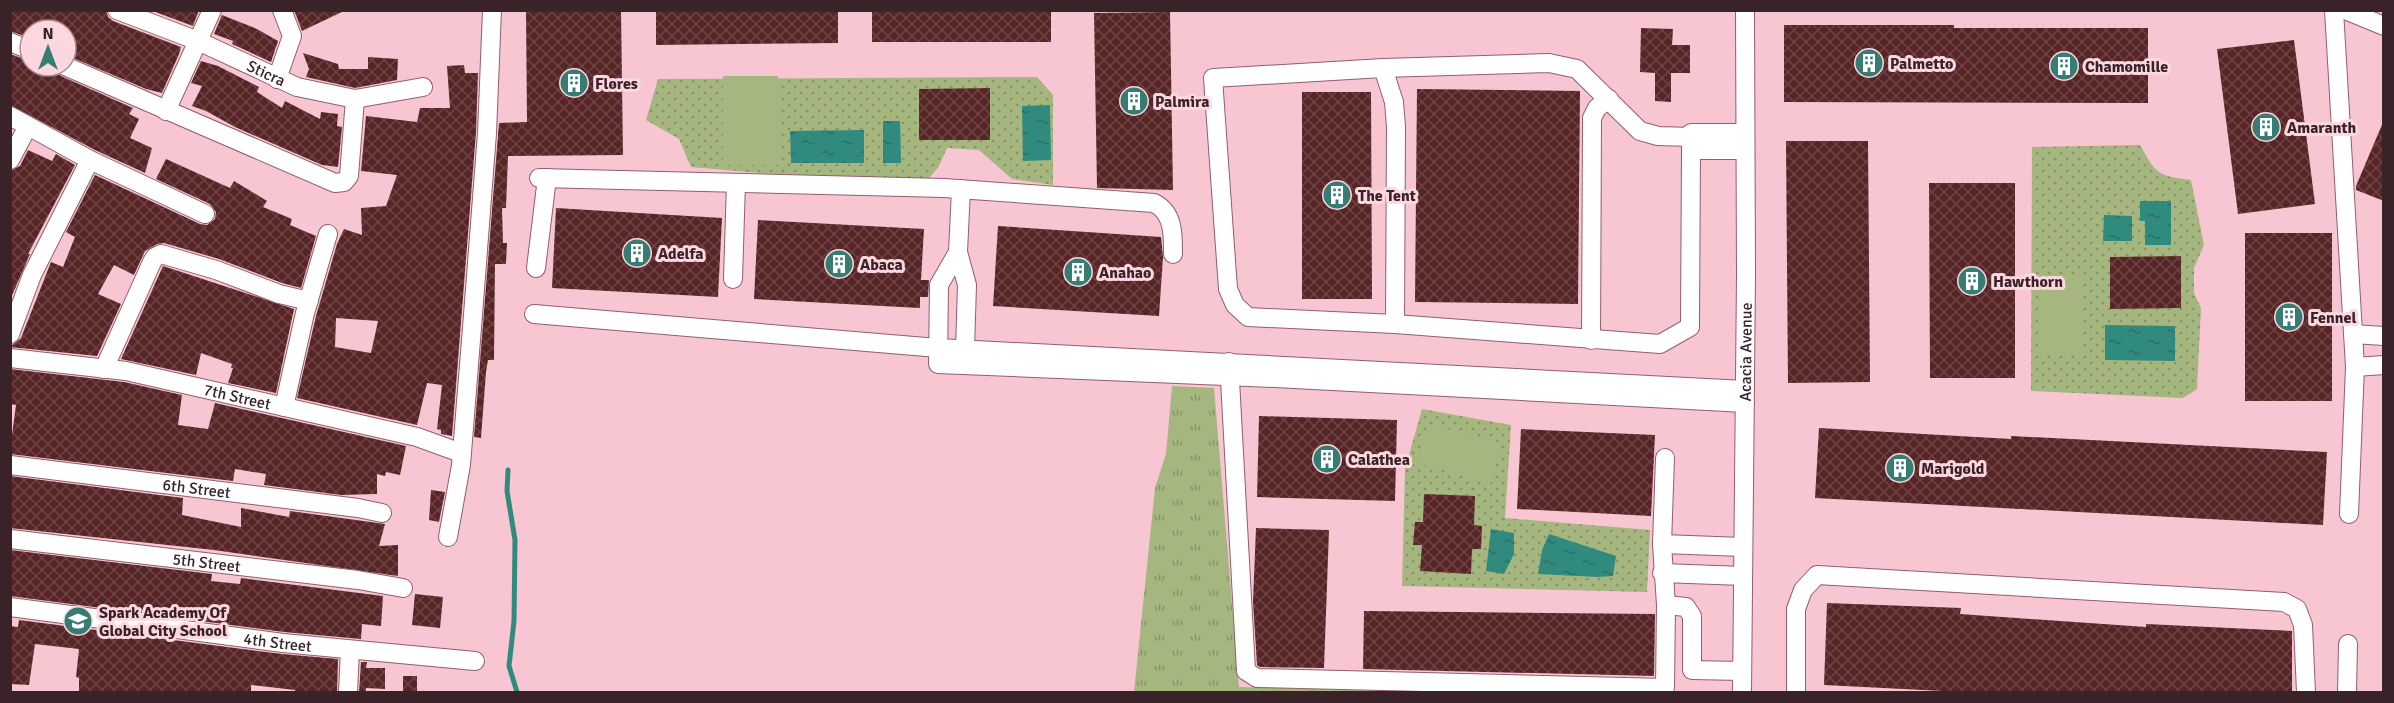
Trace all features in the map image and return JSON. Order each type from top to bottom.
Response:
[{"type":"street","name":"Sticra","points":[[117,10],[198,41],[297,87],[354,99],[423,87]]},
{"type":"street","points":[[166,111],[212,10]]},
{"type":"street","points":[[277,79],[292,36],[282,10]]},
{"type":"street","points":[[448,537],[461,453],[486,144],[492,10]]},
{"type":"street","name":"Acacia Avenue","points":[[1742,693],[1745,10]]},
{"type":"street","points":[[2334,10],[2355,367],[2349,514]]},
{"type":"street","points":[[2345,10],[2384,26]]},
{"type":"street","points":[[1691,140],[1690,327],[1660,344],[1395,324],[1248,317],[1235,305],[1228,289],[1214,78],[1383,68],[1550,63],[1576,69],[1640,131],[1691,140],[1745,142]]},
{"type":"street","points":[[1383,68],[1394,102],[1396,127],[1395,324]]},
{"type":"street","points":[[78,72],[335,183],[344,182],[350,176],[354,99]]},
{"type":"street","points":[[1591,340],[1592,117],[1597,108],[1609,99]]},
{"type":"street","points":[[10,117],[90,160],[205,214]]},
{"type":"street","points":[[10,160],[28,126]]},
{"type":"street","points":[[10,334],[32,275],[90,160]]},
{"type":"street","points":[[536,268],[543,178],[961,189],[1154,203],[1161,206],[1169,216],[1173,254]]},
{"type":"street","points":[[733,279],[736,183]]},
{"type":"street","points":[[961,189],[958,252],[967,285],[965,349]]},
{"type":"street","points":[[284,408],[309,301],[328,234]]},
{"type":"street","points":[[958,252],[939,285],[938,364],[1229,369]]},
{"type":"street","points":[[104,369],[152,262],[161,254],[216,270],[279,294],[309,301]]},
{"type":"street","points":[[534,314],[938,348],[1229,369],[1744,397]]},
{"type":"street","points":[[2353,334],[2384,336]]},
{"type":"street","name":"7th Street","points":[[10,358],[126,371],[417,437],[461,453]]},
{"type":"street","points":[[2355,367],[2384,365]]},
{"type":"street","points":[[1229,369],[1246,671],[1257,678],[1665,688],[1666,605],[1662,573],[1665,458]]},
{"type":"street","name":"6th Street","points":[[10,465],[346,506],[382,513]]},
{"type":"street","name":"5th Street","points":[[10,539],[358,580],[403,588]]},
{"type":"street","points":[[1662,544],[1743,547]]},
{"type":"street","points":[[1662,573],[1743,576]]},
{"type":"street","points":[[1796,693],[1796,609],[1803,590],[1817,575],[2284,602],[2297,609],[2303,625],[2306,693]]},
{"type":"street","points":[[1666,605],[1686,607],[1692,616],[1692,670],[1742,672]]},
{"type":"street","name":"4th Street","points":[[10,607],[272,642],[475,661]]},
{"type":"street","points":[[2347,693],[2348,644]]},
{"type":"street","points":[[348,693],[350,650]]},
{"type":"green space","points":[[723,76],[778,76],[778,165],[723,165]]},
{"type":"green space","points":[[1037,77],[1053,95],[1053,185],[1012,179],[979,150],[947,148],[938,168],[927,180],[759,173],[691,167],[679,139],[646,120],[658,79]]},
{"type":"green space","points":[[2140,145],[2159,172],[2171,177],[2191,180],[2204,245],[2194,268],[2194,293],[2201,308],[2197,389],[2183,398],[2031,391],[2032,147]]},
{"type":"green space","points":[[2039,276],[2082,276],[2081,355],[2038,355]]},
{"type":"green space","points":[[1172,386],[1214,388],[1239,687],[1421,692],[1134,692],[1155,488],[1166,454]]},
{"type":"green space","points":[[1422,409],[1511,425],[1505,518],[1650,530],[1647,592],[1402,586],[1405,469]]},
{"type":"green space","points":[[1428,424],[1502,443],[1491,483],[1417,463]]},
{"type":"water","points":[[1050,105],[1051,160],[1023,161],[1022,106]]},
{"type":"water","points":[[883,121],[900,121],[901,163],[883,163]]},
{"type":"water","points":[[864,130],[864,163],[791,163],[790,131]]},
{"type":"water","points":[[2140,201],[2171,201],[2171,245],[2145,245],[2145,221],[2140,221]]},
{"type":"water","points":[[2104,215],[2132,216],[2132,241],[2103,241]]},
{"type":"water","points":[[2105,325],[2175,326],[2175,361],[2105,360]]},
{"type":"water","points":[[1491,529],[1514,533],[1514,554],[1504,574],[1486,571]]},
{"type":"water","points":[[1549,534],[1616,556],[1613,576],[1538,574],[1542,550]]},
{"type":"building","points":[[10,10],[106,10],[108,17],[113,21],[181,47],[162,93],[146,89],[78,60],[78,18],[18,18],[18,34],[10,31]]},
{"type":"building","points":[[150,10],[199,10],[193,26]]},
{"type":"building","points":[[294,10],[346,10],[302,31]]},
{"type":"building","name":"Flores","points":[[526,10],[621,10],[623,155],[508,156],[506,208],[502,208],[503,243],[507,243],[506,264],[495,264],[494,360],[488,360],[486,372],[481,438],[474,437],[499,123],[527,122]]},
{"type":"building","points":[[656,10],[838,10],[838,43],[656,45]]},
{"type":"building","points":[[872,10],[1051,10],[1051,42],[872,42]]},
{"type":"building","name":"Palmira","points":[[1170,12],[1173,190],[1097,188],[1094,13]]},
{"type":"building","points":[[222,15],[257,29],[278,41],[271,62],[232,44],[233,41],[214,34]]},
{"type":"building","points":[[1784,25],[2148,28],[2148,103],[1784,102]]},
{"type":"building","points":[[1641,28],[1673,29],[1672,45],[1690,45],[1690,73],[1671,73],[1671,102],[1655,101],[1655,73],[1640,72]]},
{"type":"building","name":"Amaranth","points":[[2294,40],[2315,204],[2238,214],[2217,49]]},
{"type":"building","points":[[303,53],[338,64],[339,69],[368,69],[368,57],[398,59],[397,80],[355,88],[306,77],[309,69]]},
{"type":"building","points":[[10,54],[18,57],[18,78],[66,78],[133,108],[129,114],[139,119],[130,138],[152,148],[145,173],[95,150],[10,105]]},
{"type":"building","points":[[201,61],[218,66],[259,87],[257,92],[282,108],[285,101],[320,119],[321,112],[338,114],[337,126],[342,127],[338,167],[322,165],[192,106],[202,86],[191,83]]},
{"type":"building","points":[[464,65],[465,73],[478,73],[476,132],[452,436],[441,434],[441,430],[437,429],[442,385],[427,383],[417,425],[297,398],[316,316],[337,244],[344,229],[362,235],[361,208],[386,206],[397,175],[361,171],[366,116],[417,122],[420,108],[450,108],[447,66]],"holes":[[[336,318],[378,321],[371,353],[335,347]]]},
{"type":"building","points":[[990,88],[990,140],[919,140],[919,89]]},
{"type":"building","points":[[1417,89],[1580,91],[1578,304],[1415,302]]},
{"type":"building","name":"The Tent","points":[[1302,92],[1371,92],[1372,299],[1302,299]]},
{"type":"building","points":[[2384,120],[2384,201],[2356,190],[2356,186]]},
{"type":"building","points":[[1786,141],[1868,141],[1870,382],[1788,383]]},
{"type":"building","points":[[28,150],[52,161],[56,154],[75,165],[28,254],[30,254],[10,300],[10,171],[20,166]]},
{"type":"building","points":[[166,159],[230,188],[234,181],[267,201],[263,207],[292,219],[290,225],[316,236],[301,288],[219,259],[164,243],[157,244],[145,251],[134,275],[114,265],[98,294],[121,304],[97,356],[10,347],[21,338],[51,262],[63,267],[75,237],[66,232],[95,175],[200,224],[207,225],[215,219],[216,212],[210,204],[156,179]]},
{"type":"building","name":"Hawthorn","points":[[1929,183],[2015,183],[2015,378],[1930,378]]},
{"type":"building","name":"Adelfa","points":[[556,208],[722,218],[718,297],[552,288]]},
{"type":"building","name":"Abaca","points":[[758,220],[924,229],[921,280],[929,280],[928,297],[920,297],[920,308],[754,299]]},
{"type":"building","name":"Anahao","points":[[998,226],[1161,237],[1163,257],[1159,316],[993,306]]},
{"type":"building","name":"Fennel","points":[[2245,233],[2332,233],[2332,401],[2245,401]]},
{"type":"building","points":[[2181,256],[2181,308],[2110,309],[2110,257]]},
{"type":"building","points":[[163,266],[294,309],[276,393],[228,383],[233,368],[231,368],[232,364],[201,353],[196,375],[121,359]]},
{"type":"building","points":[[10,369],[124,382],[182,395],[178,425],[208,429],[215,403],[406,446],[400,475],[386,472],[385,476],[377,474],[377,494],[341,495],[264,485],[266,474],[235,469],[233,481],[10,454],[10,435],[12,435],[16,405],[10,404]]},
{"type":"building","name":"Calathea","points":[[1259,416],[1397,420],[1395,501],[1257,497]]},
{"type":"building","points":[[1819,428],[2011,439],[2011,436],[2327,452],[2323,525],[1815,498]]},
{"type":"building","points":[[1521,429],[1655,435],[1651,516],[1517,509]]},
{"type":"building","points":[[10,476],[183,498],[182,515],[241,527],[241,508],[289,517],[290,511],[385,524],[379,546],[398,545],[398,576],[214,550],[10,528]]},
{"type":"building","points":[[431,490],[445,492],[439,522],[429,520]]},
{"type":"building","points":[[1424,494],[1475,496],[1474,525],[1482,526],[1481,549],[1472,549],[1471,574],[1420,571],[1422,545],[1413,545],[1415,522],[1423,522]]},
{"type":"building","points":[[1256,528],[1329,530],[1324,668],[1260,667],[1257,665],[1253,602]]},
{"type":"building","points":[[10,550],[212,574],[211,581],[240,584],[241,578],[383,596],[381,626],[362,624],[361,639],[284,632],[10,596]]},
{"type":"building","points":[[415,594],[443,597],[440,628],[412,625]]},
{"type":"building","points":[[1827,603],[1961,608],[1960,614],[2146,627],[2146,624],[2292,631],[2292,693],[1982,693],[1824,685]]},
{"type":"building","points":[[1364,611],[1655,614],[1654,676],[1363,669]]},
{"type":"building","points":[[19,620],[282,654],[338,659],[337,693],[295,693],[295,690],[251,685],[251,693],[79,693],[79,678],[76,677],[79,649],[35,644],[29,685],[10,684],[10,626],[18,627]]},
{"type":"building","points":[[361,662],[367,662],[366,668],[385,668],[385,689],[366,688],[366,693],[359,693]]},
{"type":"building","points":[[403,676],[417,676],[417,693],[403,693]]},
{"type":"waterway","points":[[508,470],[507,491],[515,540],[514,621],[509,666],[517,692]]},
{"type":"place","name":"Palmetto","points":[[1869,63]]},
{"type":"place","name":"Chamomille","points":[[2064,66]]},
{"type":"place","name":"Flores","points":[[574,83]]},
{"type":"place","name":"Palmira","points":[[1134,101]]},
{"type":"place","name":"Amaranth","points":[[2266,127]]},
{"type":"place","name":"The Tent","points":[[1337,195]]},
{"type":"place","name":"Adelfa","points":[[637,253]]},
{"type":"place","name":"Abaca","points":[[839,264]]},
{"type":"place","name":"Anahao","points":[[1078,272]]},
{"type":"place","name":"Hawthorn","points":[[1972,281]]},
{"type":"place","name":"Fennel","points":[[2289,317]]},
{"type":"place","name":"Calathea","points":[[1327,459]]},
{"type":"place","name":"Marigold","points":[[1900,468]]},
{"type":"place","name":"Spark Academy Of Global City School","points":[[78,621]]}]
